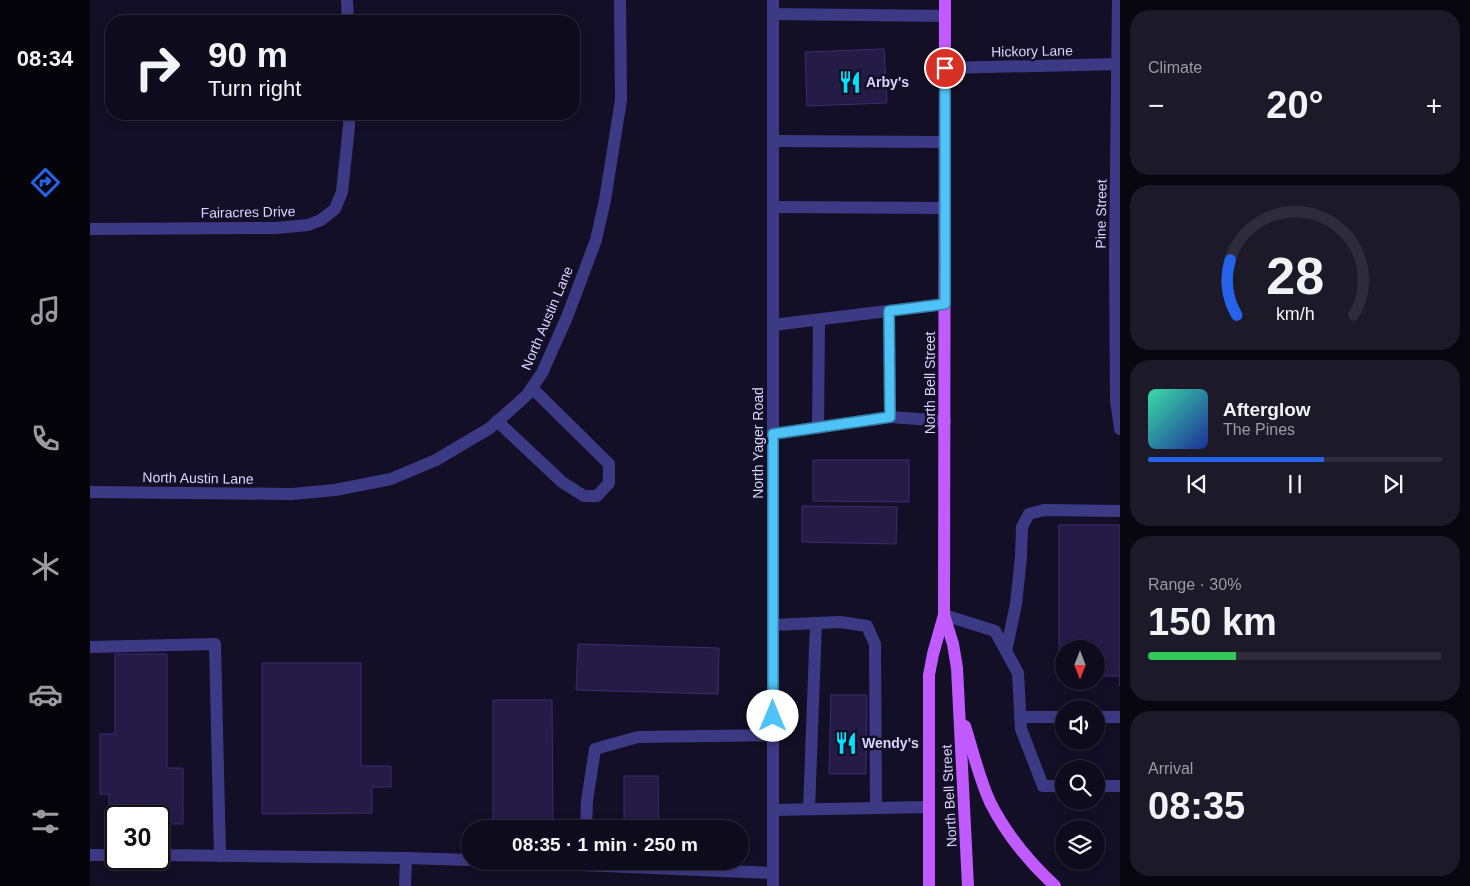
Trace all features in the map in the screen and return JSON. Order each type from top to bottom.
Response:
[{"type":"main road","name":"North Bell Street","points":[[930,886],[929,675],[944,616],[945,0]]},
{"type":"main road","name":"North Bell Street","points":[[944,616],[953,644],[957,668],[968,886]]},
{"type":"main road","points":[[960,708],[990,801],[1004,827],[1023,853],[1055,886]]},
{"type":"street","points":[[347,0],[348,15]]},
{"type":"street","name":"North Austin Lane","points":[[90,492],[292,494],[335,490],[391,479],[436,460],[490,428],[527,395],[542,373],[567,317],[596,240],[606,200],[621,100],[620,0]]},
{"type":"street","name":"North Yager Road","points":[[773,0],[773,879]]},
{"type":"street","name":"Pine Street","points":[[1118,0],[1119,64],[1115,256],[1116,400],[1120,429]]},
{"type":"street","points":[[773,14],[945,16]]},
{"type":"street","name":"Hickory Lane","points":[[945,68],[1119,64]]},
{"type":"street","name":"Fairacres Drive","points":[[90,229],[276,228],[308,225],[321,220],[335,209],[342,192],[349,120]]},
{"type":"street","points":[[773,141],[945,142]]},
{"type":"street","points":[[773,207],[945,208]]},
{"type":"street","points":[[773,325],[945,304]]},
{"type":"street","points":[[889,311],[890,417]]},
{"type":"street","points":[[818,428],[819,320]]},
{"type":"street","points":[[497,421],[562,482],[584,496],[597,496],[609,483],[610,464],[532,388]]},
{"type":"street","points":[[773,434],[890,417],[945,421]]},
{"type":"street","points":[[1006,651],[1016,604],[1022,527],[1029,514],[1044,510],[1120,511]]},
{"type":"street","points":[[944,616],[995,631],[1018,673],[1021,729],[1043,786],[1055,786]]},
{"type":"street","points":[[773,626],[840,622],[867,626],[875,644],[876,808]]},
{"type":"street","points":[[809,809],[816,623]]},
{"type":"street","points":[[90,646],[215,644],[220,856]]},
{"type":"street","points":[[1020,717],[1055,717]]},
{"type":"street","points":[[1105,717],[1120,717]]},
{"type":"street","points":[[586,820],[587,800],[595,749],[638,737],[773,735]]},
{"type":"street","points":[[1105,786],[1120,786]]},
{"type":"street","points":[[773,810],[930,807]]},
{"type":"street","points":[[90,855],[105,855]]},
{"type":"street","points":[[170,855],[461,860]]},
{"type":"street","points":[[405,886],[406,858]]},
{"type":"street","points":[[666,870],[773,879]]},
{"type":"building","points":[[884,49],[887,103],[807,106],[805,52]]},
{"type":"building","points":[[813,460],[909,460],[909,502],[813,501]]},
{"type":"building","points":[[802,506],[897,507],[896,544],[802,542]]},
{"type":"building","points":[[1059,525],[1120,525],[1120,676],[1105,676],[1105,640],[1059,640]]},
{"type":"building","points":[[578,644],[719,648],[718,694],[576,690]]},
{"type":"building","points":[[115,654],[167,654],[167,768],[183,768],[183,824],[170,824],[170,805],[109,805],[109,794],[100,794],[100,734],[115,734]]},
{"type":"building","points":[[262,663],[361,663],[361,766],[391,766],[391,787],[372,787],[372,813],[262,814]]},
{"type":"building","points":[[831,695],[867,695],[866,774],[829,774]]},
{"type":"building","points":[[493,700],[552,700],[553,820],[493,820]]},
{"type":"building","points":[[624,776],[658,776],[659,820],[624,820]]},
{"type":"place","name":"Arby's","points":[[850,82]]},
{"type":"place","name":"Wendy's","points":[[846,743]]},
{"type":"route","points":[[773,716],[773,434],[890,417],[889,311],[945,304],[945,68]]}]
